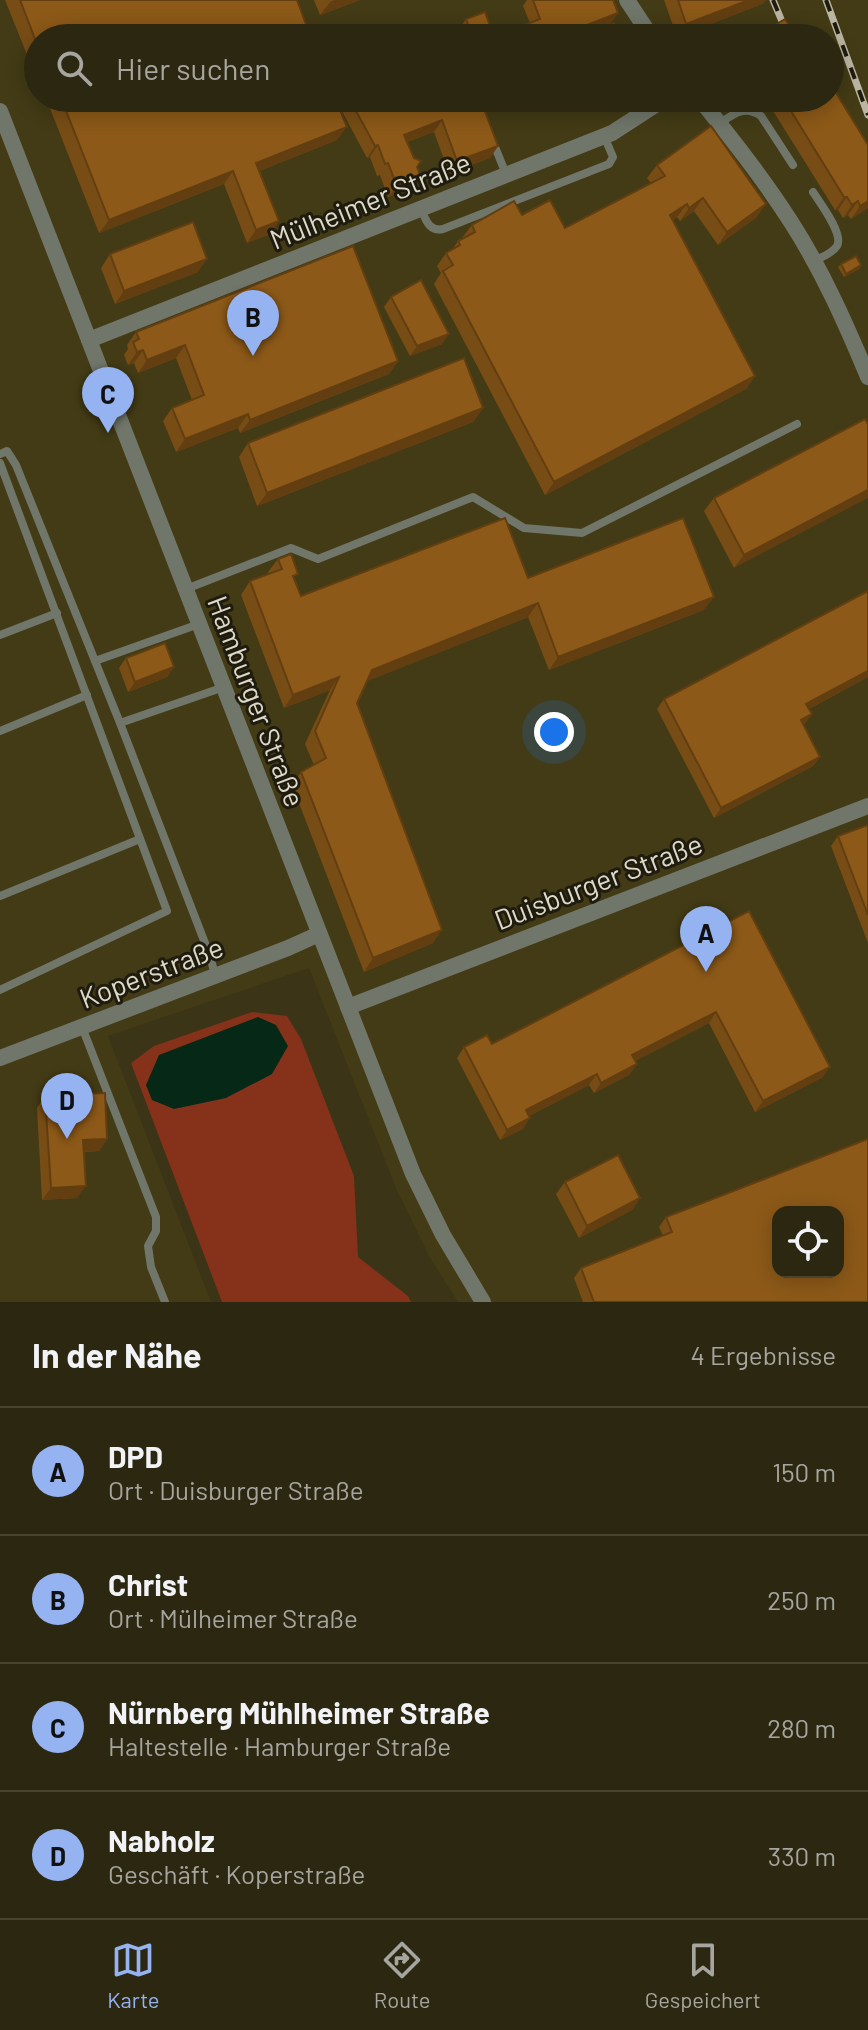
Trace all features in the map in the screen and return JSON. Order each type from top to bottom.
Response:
[{"type":"street","points":[[627,0],[643,24]]},
{"type":"street","name":"Hamburger Straße","points":[[0,111],[423,1196],[483,1302]]},
{"type":"street","name":"Mülheimer Straße","points":[[89,340],[612,133],[644,112]]},
{"type":"street","points":[[710,112],[790,220],[834,300],[868,377]]},
{"type":"street","name":"Duisburger Straße","points":[[348,1007],[868,806]]},
{"type":"street","name":"Koperstraße","points":[[0,1058],[319,934]]},
{"type":"lane","points":[[719,123],[737,112]]},
{"type":"lane","points":[[755,112],[761,116],[793,165]]},
{"type":"lane","points":[[490,136],[506,174]]},
{"type":"lane","points":[[421,208],[430,226],[437,230],[609,164],[613,157],[603,136]]},
{"type":"lane","points":[[813,192],[839,235],[839,244],[813,261]]},
{"type":"lane","points":[[185,589],[291,548],[318,559],[473,497],[524,528],[582,533],[797,424]]},
{"type":"lane","points":[[0,454],[7,451],[16,465],[120,723],[215,975]]},
{"type":"lane","points":[[0,463],[167,911],[0,990]]},
{"type":"lane","points":[[0,635],[57,613]]},
{"type":"lane","points":[[95,661],[199,624]]},
{"type":"lane","points":[[120,723],[224,687]]},
{"type":"lane","points":[[0,731],[87,695]]},
{"type":"lane","points":[[0,896],[140,839]]},
{"type":"lane","points":[[82,1027],[156,1217],[156,1231],[148,1246],[151,1267],[165,1302]]},
{"type":"shaded area","points":[[0,0],[868,0],[868,1302],[458,1302],[430,1258],[396,1188],[309,968],[108,1036],[211,1302],[0,1302]]},
{"type":"shaded area","points":[[252,1012],[287,1016],[301,1039],[354,1176],[358,1257],[408,1296],[411,1302],[222,1302],[131,1063],[154,1046]]},
{"type":"shaded area","points":[[258,1017],[276,1025],[288,1046],[272,1074],[226,1098],[174,1109],[152,1100],[146,1085],[159,1055]]},
{"type":"building","points":[[20,0],[297,0],[306,24],[29,24]]},
{"type":"building","points":[[533,0],[613,0],[618,13],[590,24],[527,24],[540,19]]},
{"type":"building","points":[[678,0],[749,0],[686,24]]},
{"type":"building","points":[[485,12],[489,24],[468,24],[466,19]]},
{"type":"building","points":[[844,106],[868,145],[868,201],[860,206],[858,201],[852,205],[792,112],[844,112]]},
{"type":"building","points":[[67,112],[341,112],[347,127],[256,163],[279,221],[256,230],[233,171],[109,220]]},
{"type":"building","points":[[357,112],[485,112],[498,146],[457,161],[442,120],[404,135],[414,158],[421,161],[417,167],[421,177],[397,186],[388,163],[385,164],[378,145],[375,146]]},
{"type":"building","points":[[711,126],[766,204],[727,232],[703,198],[689,208],[687,204],[670,215],[755,376],[554,482],[443,271],[453,265],[446,253],[460,245],[458,241],[475,232],[472,225],[514,201],[522,215],[550,200],[565,228],[665,176],[657,165]]},
{"type":"building","points":[[193,222],[207,259],[124,291],[110,254]]},
{"type":"building","points":[[353,246],[398,361],[250,420],[248,414],[185,439],[172,408],[204,395],[185,345],[147,360],[143,350],[137,352],[133,342],[139,339],[136,332]]},
{"type":"building","points":[[856,256],[861,265],[846,274],[841,264]]},
{"type":"building","points":[[421,280],[449,334],[417,346],[391,297]]},
{"type":"building","points":[[464,358],[483,408],[267,493],[248,443]]},
{"type":"building","points":[[865,419],[868,424],[868,490],[744,555],[714,498]]},
{"type":"building","points":[[505,518],[528,578],[683,518],[714,597],[558,657],[538,603],[372,670],[357,703],[442,930],[373,958],[301,772],[326,758],[315,731],[339,677],[293,695],[250,581],[282,569],[278,559],[291,554],[298,574],[293,576],[301,596]]},
{"type":"building","points":[[868,591],[868,671],[806,704],[812,714],[801,720],[820,757],[721,808],[664,699]]},
{"type":"building","points":[[165,643],[174,667],[135,682],[126,658]]},
{"type":"building","points":[[868,825],[868,915],[838,836]]},
{"type":"building","points":[[749,911],[830,1067],[763,1101],[716,1012],[632,1055],[637,1064],[601,1083],[597,1074],[526,1110],[530,1118],[507,1130],[464,1047],[487,1035],[492,1044]]},
{"type":"building","points":[[105,1093],[107,1139],[83,1140],[86,1186],[51,1188],[45,1096]]},
{"type":"building","points":[[868,1139],[868,1302],[594,1302],[581,1268],[672,1232],[666,1217]]},
{"type":"building","points":[[618,1155],[640,1198],[587,1226],[565,1182]]},
{"type":"railway","points":[[773,0],[783,24]]},
{"type":"railway","points":[[826,0],[835,24]]},
{"type":"railway","points":[[844,49],[868,115]]},
{"type":"place","name":"Christ","points":[[253,356]]},
{"type":"place","name":"Nürnberg Mühlheimer Straße","points":[[108,433]]},
{"type":"place","name":"DPD","points":[[706,972]]},
{"type":"place","name":"Nabholz","points":[[67,1139]]}]
